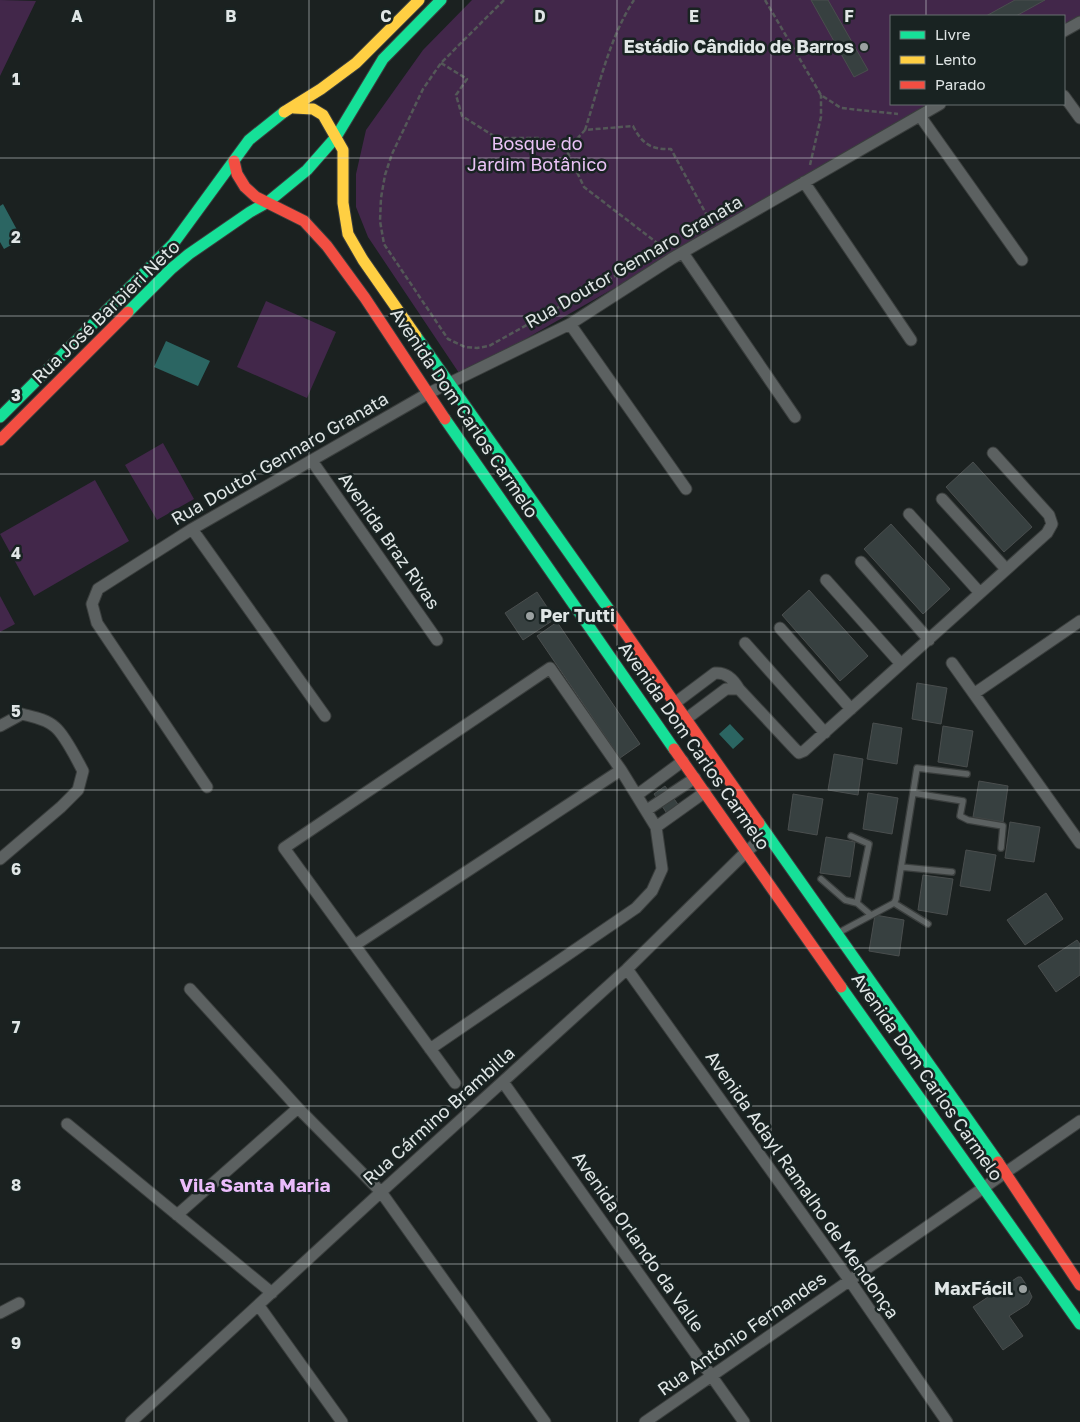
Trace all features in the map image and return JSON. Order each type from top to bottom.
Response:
[{"type":"street","points":[[294,108],[356,64],[420,0]]},
{"type":"street","points":[[336,137],[383,59],[441,0]]},
{"type":"street","points":[[1065,30],[1080,22]]},
{"type":"street","points":[[1065,97],[1080,118]]},
{"type":"street","name":"Rua Doutor Gennaro Granata","points":[[207,787],[97,623],[92,604],[98,589],[192,529],[426,394],[570,324],[671,258],[683,253],[938,105]]},
{"type":"street","name":"Avenida Dom Carlos Carmelo","points":[[294,108],[313,109],[323,116],[336,137],[342,150],[343,203],[348,234],[363,260],[450,383],[694,778],[746,852],[1004,1173],[1080,1285]]},
{"type":"street","name":"Rua José Barbieri Neto","points":[[0,417],[173,244],[249,140],[262,127],[294,108]]},
{"type":"street","points":[[920,116],[1022,260]]},
{"type":"street","name":"Rua José Barbieri Neto","points":[[0,440],[172,268],[242,217],[268,202],[307,170],[336,137]]},
{"type":"street","name":"Avenida Dom Carlos Carmelo","points":[[234,162],[237,174],[245,188],[256,197],[304,221],[327,246],[365,298],[426,394],[565,570],[675,703],[837,933],[888,1030],[983,1187],[1080,1324]]},
{"type":"street","points":[[804,182],[911,340]]},
{"type":"street","points":[[683,253],[796,417]]},
{"type":"street","points":[[570,324],[686,489]]},
{"type":"street","points":[[675,703],[718,672],[727,675],[799,753],[804,752],[1047,533],[1052,524],[1049,515],[994,453]]},
{"type":"street","name":"Avenida Braz Rivas","points":[[312,461],[437,640]]},
{"type":"street","points":[[942,499],[1006,569]]},
{"type":"street","points":[[909,514],[980,593]]},
{"type":"street","points":[[192,529],[325,716]]},
{"type":"street","points":[[860,562],[929,640]]},
{"type":"street","points":[[826,580],[901,664]]},
{"type":"street","points":[[975,693],[1080,621]]},
{"type":"street","points":[[780,628],[851,709]]},
{"type":"street","points":[[745,643],[825,733]]},
{"type":"street","points":[[952,663],[1080,843]]},
{"type":"street","points":[[430,1049],[636,908],[652,891],[662,869],[656,827],[647,810],[550,668],[284,848],[355,946],[430,1049],[455,1083]]},
{"type":"street","points":[[686,719],[727,688],[739,689]]},
{"type":"street","points":[[0,726],[22,714],[39,718],[56,728],[83,771],[78,790],[0,859]]},
{"type":"street","points":[[637,795],[683,761]]},
{"type":"street","points":[[355,946],[621,770]]},
{"type":"street","points":[[647,810],[694,778]]},
{"type":"street","points":[[656,827],[705,792]]},
{"type":"street","name":"Rua Cármino Brambilla","points":[[136,1421],[380,1192],[627,970],[746,852],[767,834]]},
{"type":"street","name":"Avenida Adayl Ramalho de Mendonça","points":[[627,970],[850,1281],[947,1422]]},
{"type":"street","points":[[190,989],[298,1108],[380,1192],[546,1422]]},
{"type":"street","name":"Avenida Orlando da Valle","points":[[503,1082],[744,1422]]},
{"type":"street","points":[[177,1214],[298,1108]]},
{"type":"street","name":"Rua Antônio Fernandes","points":[[645,1422],[1080,1121]]},
{"type":"street","points":[[67,1124],[272,1293]]},
{"type":"street","points":[[0,1313],[19,1303]]},
{"type":"street","points":[[259,1306],[342,1422]]},
{"type":"lane","points":[[837,933],[894,903],[896,899],[917,768],[966,774]]},
{"type":"lane","points":[[913,793],[963,801],[960,816],[968,820],[1003,826],[1001,848]]},
{"type":"lane","points":[[851,836],[869,844],[857,903]]},
{"type":"lane","points":[[901,867],[952,872]]},
{"type":"lane","points":[[821,880],[845,900],[857,903],[871,915]]},
{"type":"lane","points":[[894,903],[928,924]]},
{"type":"path","points":[[504,0],[441,63],[423,89],[392,154],[385,175],[380,213],[384,244],[448,339],[453,343],[465,347],[489,346],[533,323]]},
{"type":"path","points":[[567,151],[584,130],[612,47],[634,0]]},
{"type":"path","points":[[765,0],[821,95],[841,108],[903,115]]},
{"type":"path","points":[[441,63],[467,79],[456,95],[462,116],[497,138],[541,138],[567,151],[584,187],[665,248]]},
{"type":"path","points":[[810,167],[821,117],[821,95]]},
{"type":"path","points":[[584,130],[633,126],[646,144],[659,150],[671,149],[711,223]]},
{"type":"green space","points":[[0,0],[36,1],[0,76]]},
{"type":"green space","name":"Bosque do Jardim Botânico","points":[[472,0],[1080,0],[1080,21],[1065,29],[1065,15],[890,15],[890,105],[933,105],[461,376],[368,237],[356,207],[356,174],[366,130],[423,50]]},
{"type":"green space","points":[[266,301],[336,332],[307,398],[237,367]]},
{"type":"green space","points":[[163,443],[194,499],[157,520],[125,465]]},
{"type":"green space","points":[[95,480],[129,541],[34,596],[0,534]]},
{"type":"green space","points":[[0,596],[15,624],[0,632]]},
{"type":"water","points":[[3,204],[22,239],[4,249],[0,242],[0,206]]},
{"type":"water","points":[[166,341],[210,361],[198,386],[154,367]]},
{"type":"water","points":[[730,724],[744,739],[733,749],[719,734]]},
{"type":"building","points":[[811,0],[828,0],[868,70],[854,77]]},
{"type":"building","points":[[1015,0],[1045,0],[1018,15],[988,15]]},
{"type":"building","points":[[973,462],[1032,527],[1004,552],[946,487]]},
{"type":"building","points":[[891,524],[950,589],[923,614],[864,549]]},
{"type":"building","points":[[809,590],[868,656],[840,681],[782,615]]},
{"type":"building","name":"Per Tutti","points":[[537,592],[555,619],[523,640],[505,613]]},
{"type":"building","points":[[557,622],[640,744],[620,758],[537,636]]},
{"type":"building","points":[[917,683],[947,688],[941,724],[912,719]]},
{"type":"building","points":[[873,723],[902,728],[897,764],[867,759]]},
{"type":"building","points":[[943,726],[973,731],[967,767],[938,762]]},
{"type":"building","points":[[834,754],[863,759],[858,795],[828,790]]},
{"type":"building","points":[[979,781],[1008,786],[1003,822],[973,817]]},
{"type":"building","points":[[665,786],[684,813],[672,821],[654,794]]},
{"type":"building","points":[[868,793],[898,798],[892,834],[863,829]]},
{"type":"building","points":[[793,794],[823,799],[817,835],[788,830]]},
{"type":"building","points":[[1010,822],[1040,827],[1034,862],[1005,858]]},
{"type":"building","points":[[826,837],[855,842],[850,877],[820,873]]},
{"type":"building","points":[[966,850],[996,855],[990,891],[960,886]]},
{"type":"building","points":[[923,875],[953,879],[947,915],[918,910]]},
{"type":"building","points":[[1046,893],[1063,919],[1025,945],[1007,920]]},
{"type":"building","points":[[875,915],[904,920],[899,956],[869,951]]},
{"type":"building","points":[[1077,940],[1080,944],[1080,975],[1056,992],[1038,966]]},
{"type":"building","points":[[1018,1277],[1021,1277],[1032,1297],[1028,1304],[1009,1316],[1023,1336],[1003,1350],[973,1307]]},
{"type":"traffic: fast","points":[[128,312],[171,269],[189,254],[250,212],[268,202],[307,170],[336,137],[383,59],[441,0]]},
{"type":"traffic: fast","points":[[0,417],[173,244],[249,140],[284,112]]},
{"type":"traffic: fast","points":[[416,336],[610,611]]},
{"type":"traffic: fast","points":[[445,419],[674,749]]},
{"type":"traffic: fast","points":[[759,823],[998,1162]]},
{"type":"traffic: fast","points":[[841,987],[1080,1324]]},
{"type":"traffic: slow","points":[[284,112],[321,89],[356,63],[419,0]]},
{"type":"traffic: slow","points":[[294,108],[313,109],[323,115],[343,150],[343,203],[348,234],[363,260],[416,336]]},
{"type":"traffic: jam","points":[[234,161],[237,174],[245,187],[256,197],[304,221],[327,246],[365,298],[445,419]]},
{"type":"traffic: jam","points":[[0,440],[128,312]]},
{"type":"traffic: jam","points":[[610,611],[759,823]]},
{"type":"traffic: jam","points":[[674,749],[841,987]]},
{"type":"traffic: jam","points":[[998,1162],[1080,1285]]},
{"type":"place","name":"Estádio Cândido de Barros","points":[[864,47]]},
{"type":"place","name":"Per Tutti","points":[[530,616]]},
{"type":"place","name":"MaxFácil","points":[[1023,1289]]},
{"type":"district","name":"Vila Santa Maria","points":[[255,1185]]}]
